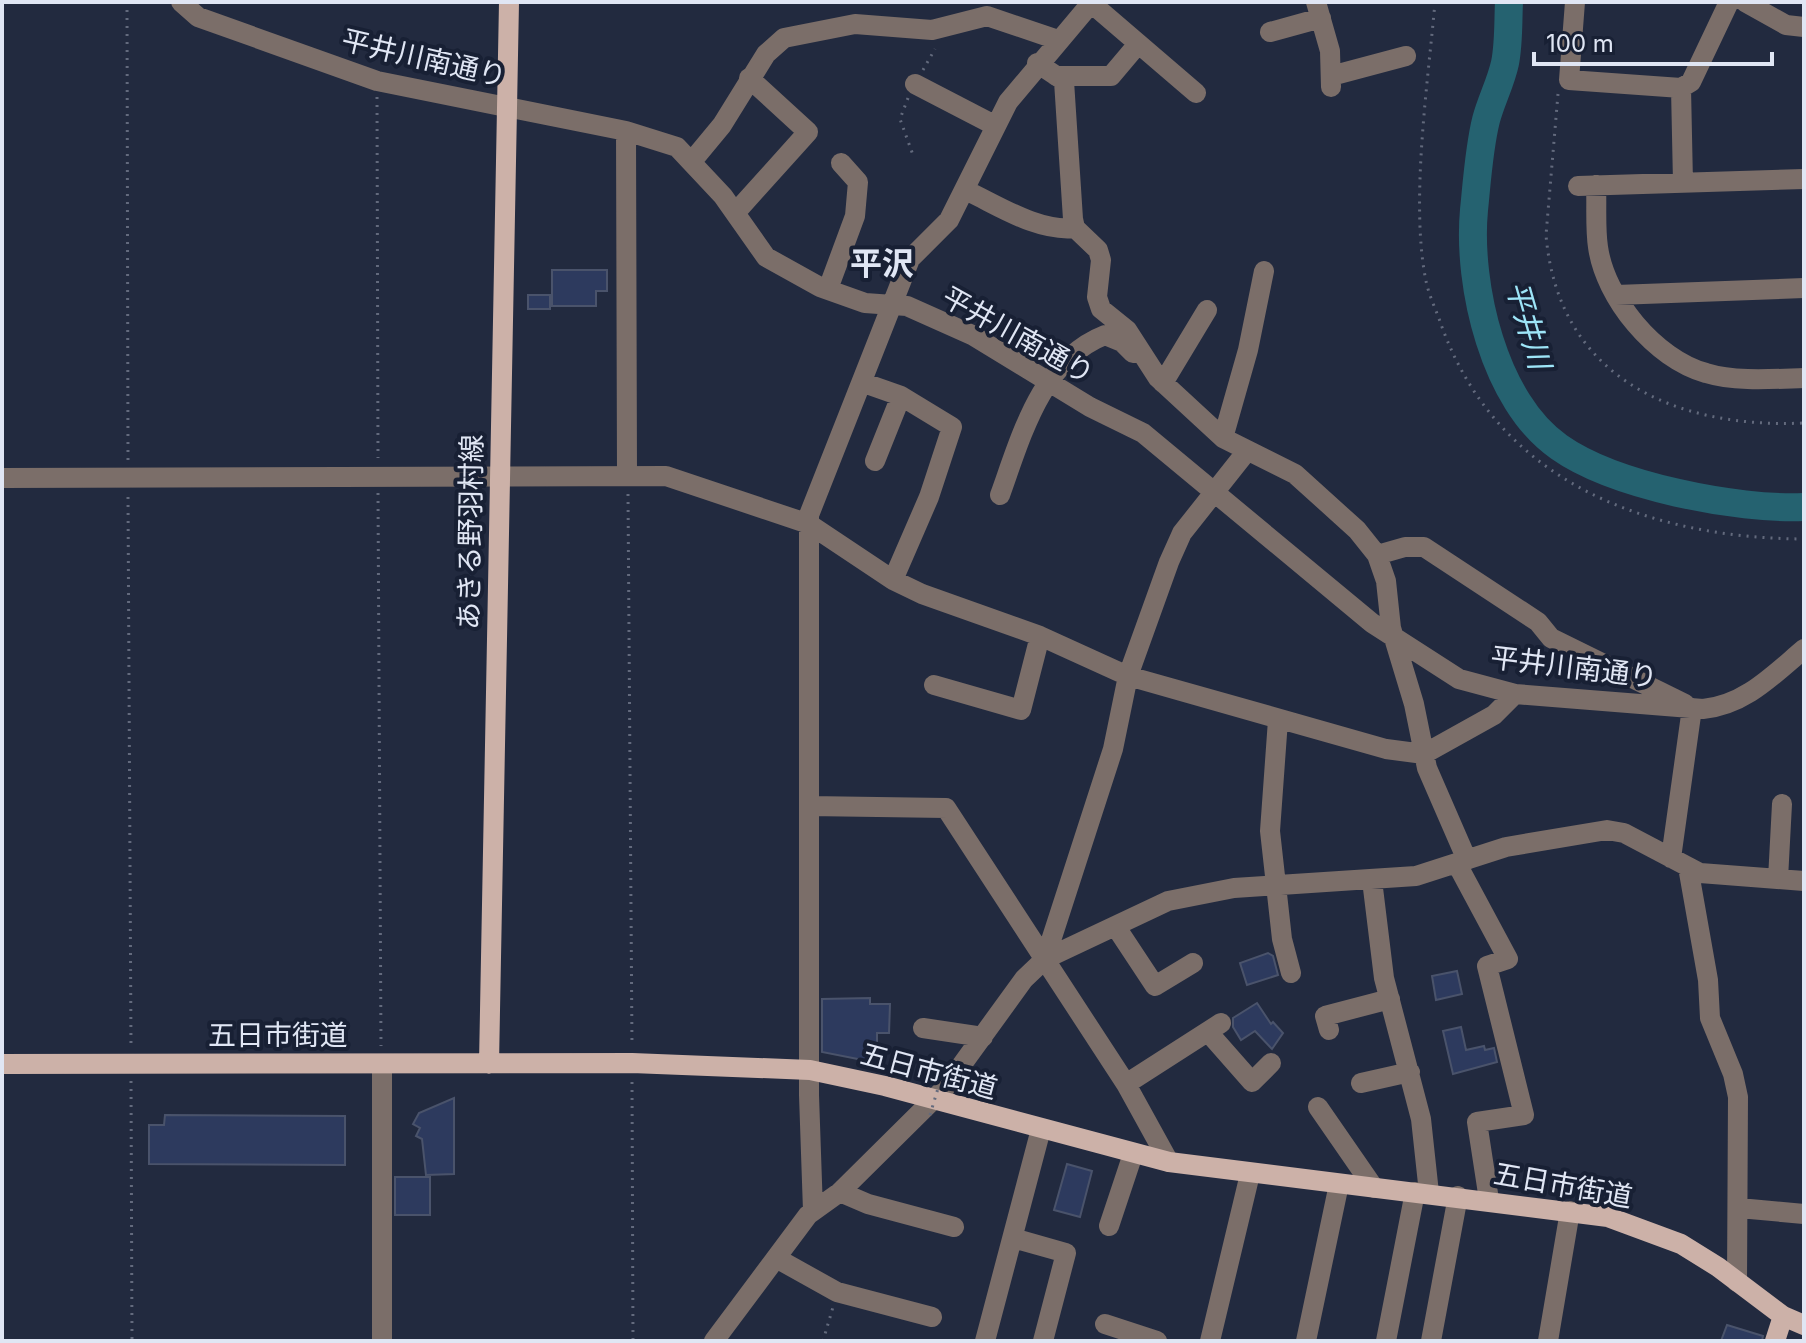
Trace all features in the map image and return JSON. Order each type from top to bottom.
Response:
[{"type":"main road","name":"あきる野羽村線","points":[[489,1064],[509,2]]},
{"type":"main road","name":"五日市街道","points":[[2,1064],[632,1063],[810,1070],[1169,1162],[1570,1211],[1643,1228],[1681,1244],[1783,1316],[1804,1325]]},
{"type":"main road","points":[[1775,1341],[1783,1316]]},
{"type":"street","name":"平井川南通り","points":[[181,2],[198,17],[377,81],[626,131],[677,147],[693,160],[736,212],[766,257],[828,289],[865,303],[907,306],[972,335],[1143,433],[1214,495],[1396,641],[1459,679],[1515,694],[1716,708],[1746,695],[1804,649]]},
{"type":"street","points":[[813,1211],[809,524],[910,259],[942,229],[965,190],[1008,102],[1037,63],[1092,2],[1196,93]]},
{"type":"street","points":[[1575,2],[1569,80],[1681,88],[1691,82],[1729,2]]},
{"type":"street","points":[[1745,2],[1786,25],[1804,27]]},
{"type":"street","points":[[693,160],[722,125],[766,54],[784,38],[855,24],[932,30],[987,9],[1058,40]]},
{"type":"street","points":[[1270,32],[1319,10],[1330,51],[1331,82],[1406,56]]},
{"type":"street","points":[[1056,76],[1111,76],[1138,44]]},
{"type":"street","points":[[1037,63],[1064,81],[1075,228],[1098,250],[1101,260],[1097,297],[1101,309],[1127,330],[1161,380]]},
{"type":"street","points":[[736,212],[808,132],[749,78]]},
{"type":"street","points":[[915,84],[996,126]]},
{"type":"street","points":[[1681,88],[1683,183]]},
{"type":"street","points":[[626,131],[627,474]]},
{"type":"street","points":[[828,289],[855,216],[858,182],[841,163]]},
{"type":"street","points":[[1804,179],[1587,186],[1598,248],[1616,295],[1632,319],[1668,354],[1705,373],[1804,378]]},
{"type":"street","points":[[965,190],[1018,216],[1061,229],[1075,228]]},
{"type":"street","points":[[1223,438],[1248,350],[1264,271]]},
{"type":"street","points":[[1616,295],[1804,288]]},
{"type":"street","points":[[1161,380],[1207,310]]},
{"type":"street","points":[[1000,495],[1029,416],[1064,360],[1105,335],[1122,342],[1223,438],[1295,474],[1357,530],[1377,555],[1424,754],[1462,862],[1508,959],[1487,966],[1524,1115],[1477,1122],[1489,1200]]},
{"type":"street","points":[[864,383],[901,396],[952,427],[929,497],[893,580]]},
{"type":"street","points":[[875,461],[901,396]]},
{"type":"street","points":[[1045,959],[1113,749],[1128,676],[1177,542],[1247,451]]},
{"type":"street","points":[[2,478],[666,476],[809,524],[893,580],[938,601],[1040,636],[1128,676],[1386,749],[1424,754],[1494,715],[1515,694]]},
{"type":"street","points":[[1377,555],[1405,547],[1424,547],[1538,622],[1551,638],[1692,708],[1680,863],[1708,980],[1710,1018],[1733,1074],[1738,1097],[1737,1282]]},
{"type":"street","points":[[934,685],[1021,710],[1040,636]]},
{"type":"street","points":[[1278,720],[1270,831],[1282,939],[1291,973]]},
{"type":"street","points":[[1778,879],[1782,804]]},
{"type":"street","points":[[809,806],[946,808],[1126,1084],[1169,1162]]},
{"type":"street","points":[[714,1341],[813,1211],[840,1192],[945,1088],[1024,979],[1045,959],[1168,901],[1234,888],[1416,876],[1520,844],[1607,830],[1624,833],[1700,873],[1804,881]]},
{"type":"street","points":[[1372,880],[1390,999],[1421,1119],[1422,1192],[1386,1341]]},
{"type":"street","points":[[1116,927],[1155,986],[1193,963]]},
{"type":"street","points":[[1329,1030],[1325,1016],[1390,999]]},
{"type":"street","points":[[1126,1084],[1214,1027],[1252,1082],[1271,1063]]},
{"type":"street","points":[[923,1028],[983,1037]]},
{"type":"street","points":[[382,1064],[382,1341]]},
{"type":"street","points":[[1361,1083],[1410,1072]]},
{"type":"street","points":[[1318,1107],[1374,1188]]},
{"type":"street","points":[[985,1341],[1041,1129]]},
{"type":"street","points":[[1109,1226],[1133,1154]]},
{"type":"street","points":[[1210,1341],[1250,1174]]},
{"type":"street","points":[[1306,1341],[1339,1184]]},
{"type":"street","points":[[840,1192],[868,1204],[954,1227]]},
{"type":"street","points":[[1431,1341],[1458,1196]]},
{"type":"street","points":[[1739,1208],[1804,1214]]},
{"type":"street","points":[[1548,1341],[1570,1211]]},
{"type":"street","points":[[1013,1238],[1066,1253],[1043,1341]]},
{"type":"street","points":[[776,1258],[837,1292],[932,1317]]},
{"type":"street","points":[[1105,1324],[1157,1341]]},
{"type":"path","points":[[127,2],[132,1341]]},
{"type":"path","points":[[1435,2],[1420,212],[1426,282],[1466,382],[1498,424],[1534,460],[1576,487],[1629,511],[1691,528],[1755,539],[1804,539]]},
{"type":"path","points":[[377,81],[382,1064]]},
{"type":"path","points":[[627,474],[633,1341]]},
{"type":"path","points":[[823,1341],[837,1292]]},
{"type":"building","points":[[552,270],[607,270],[607,291],[596,291],[596,306],[552,306]]},
{"type":"building","points":[[528,295],[550,295],[550,309],[528,309]]},
{"type":"building","points":[[1268,953],[1273,956],[1278,975],[1247,985],[1240,963]]},
{"type":"building","points":[[1457,971],[1462,994],[1436,1000],[1432,976]]},
{"type":"building","points":[[870,998],[870,1004],[890,1004],[889,1033],[877,1033],[877,1053],[868,1053],[868,1061],[822,1052],[822,999]]},
{"type":"building","points":[[1257,1003],[1271,1024],[1273,1022],[1283,1033],[1272,1049],[1255,1031],[1241,1040],[1233,1027],[1233,1018]]},
{"type":"building","points":[[1461,1027],[1466,1050],[1484,1046],[1485,1050],[1494,1048],[1497,1062],[1453,1074],[1443,1031]]},
{"type":"building","points":[[454,1098],[454,1174],[426,1175],[422,1139],[416,1136],[420,1128],[413,1124],[419,1113]]},
{"type":"building","points":[[165,1115],[345,1116],[345,1165],[149,1164],[149,1125],[164,1125]]},
{"type":"building","points":[[1067,1164],[1092,1171],[1080,1217],[1054,1210]]},
{"type":"building","points":[[395,1177],[430,1177],[430,1215],[395,1215]]},
{"type":"building","points":[[1727,1325],[1763,1336],[1762,1341],[1721,1341]]},
{"type":"waterway","name":"平井川","points":[[1509,2],[1505,63],[1482,142],[1473,240],[1475,272],[1490,340],[1517,402],[1536,427],[1559,447],[1611,473],[1712,500],[1804,507]]},
{"type":"district","name":"平沢","points":[[882,264]]}]
